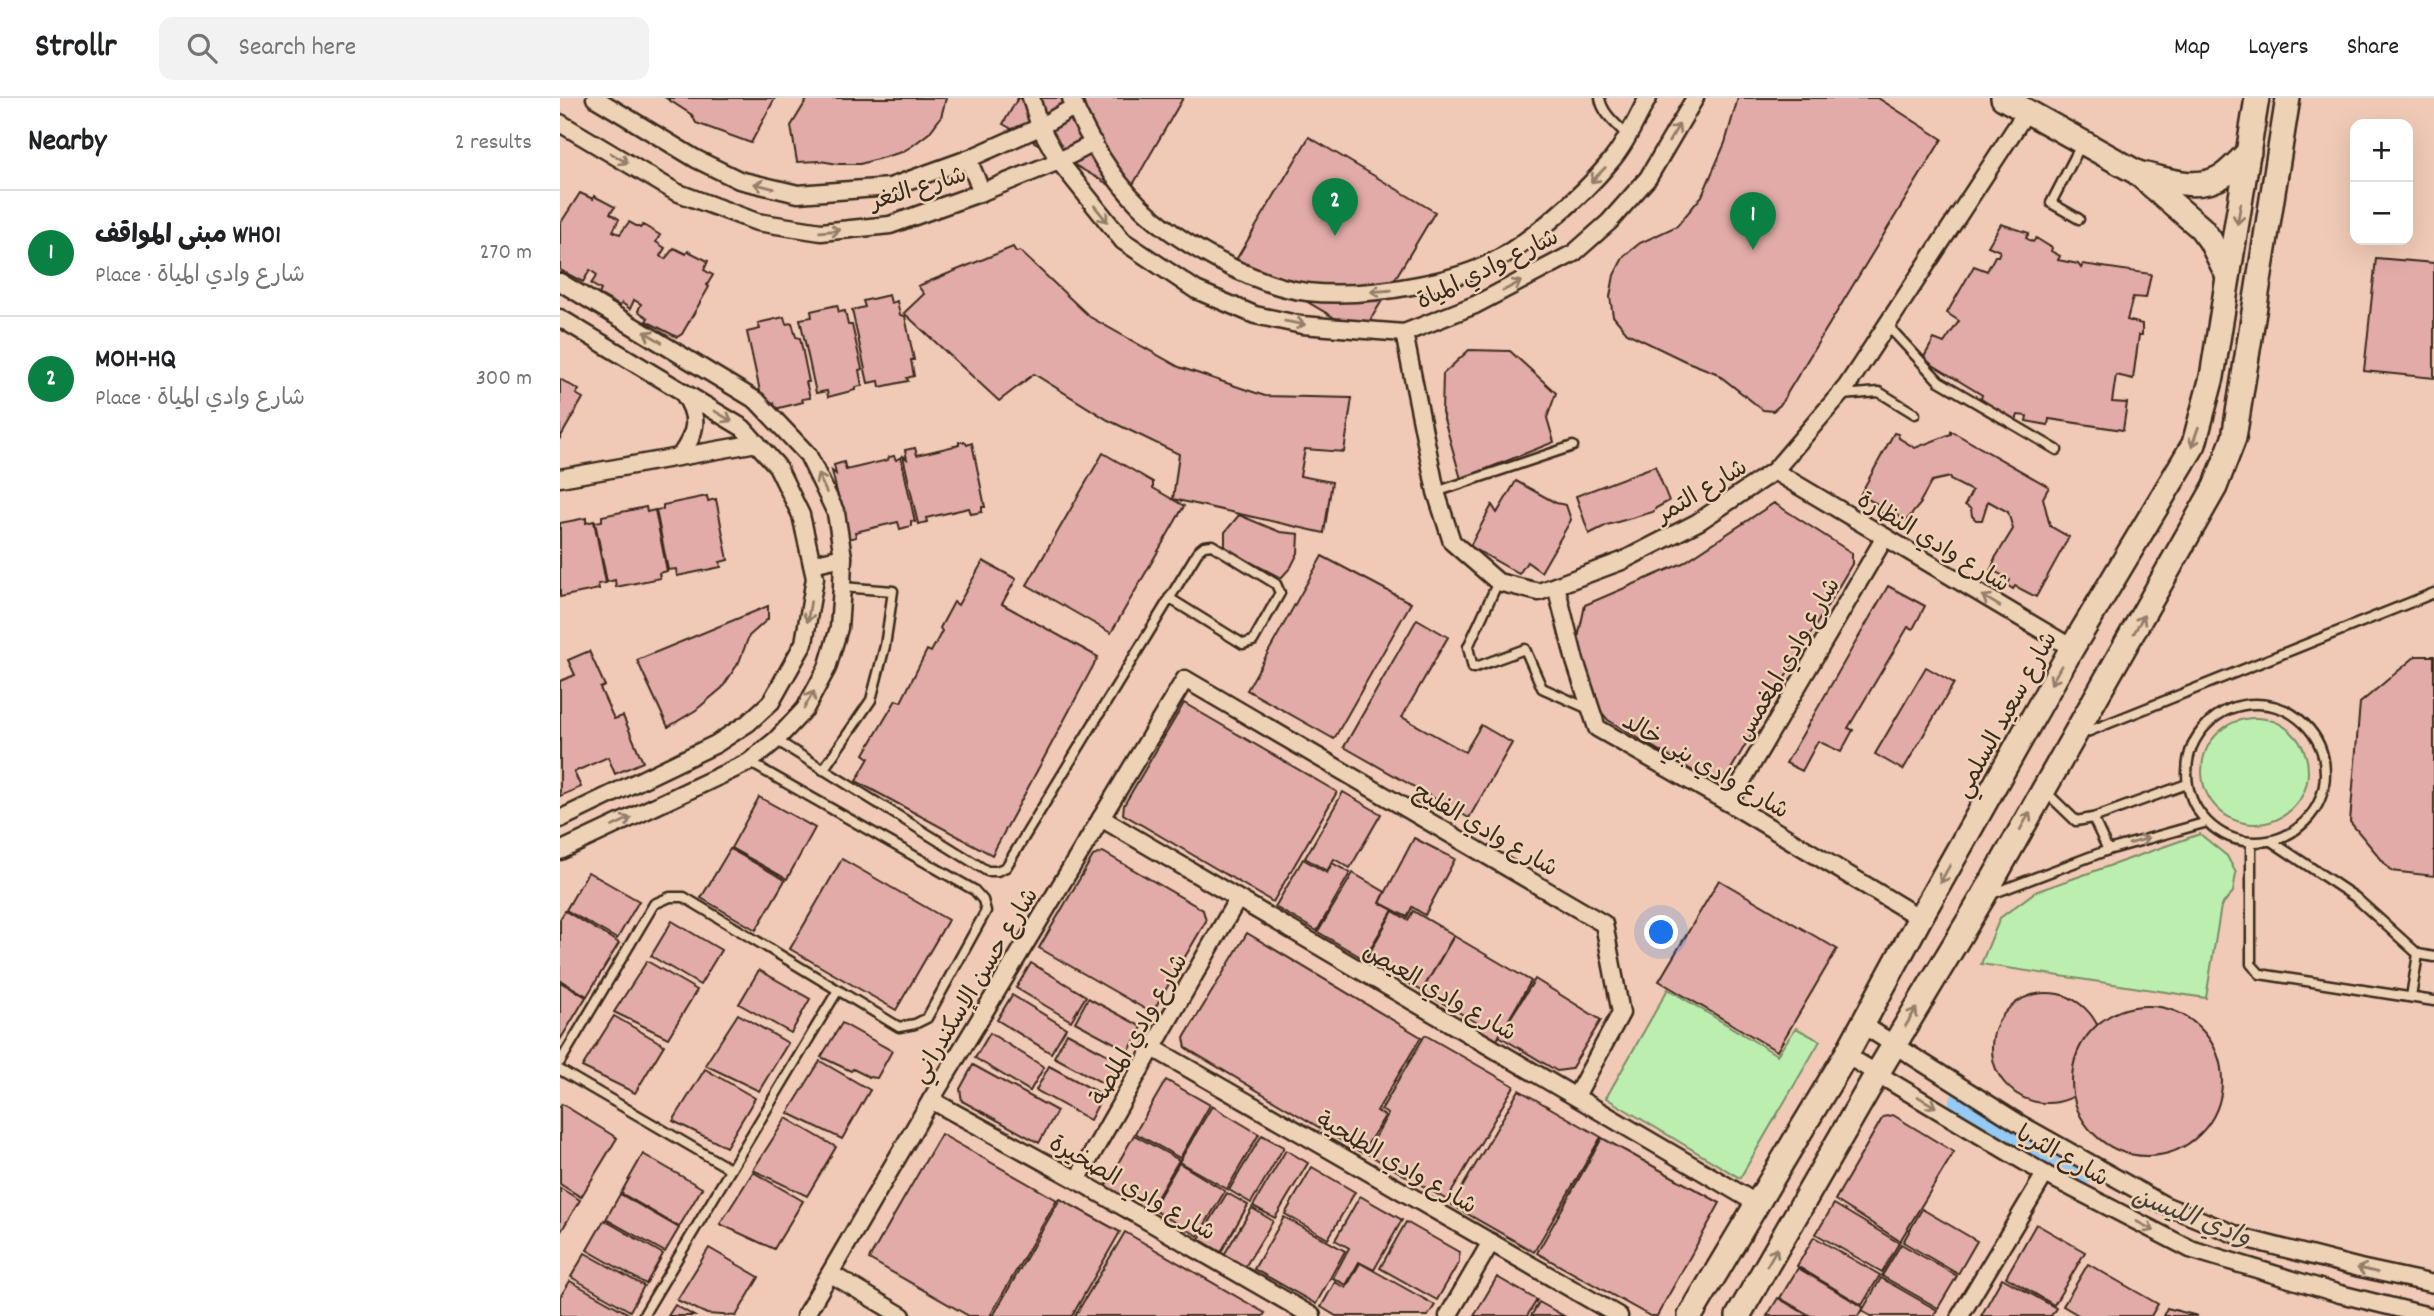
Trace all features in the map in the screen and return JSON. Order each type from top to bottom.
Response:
[{"type":"street","name":"شارع الثغر","points":[[595,98],[696,159],[739,180],[798,194],[890,187],[968,159],[1040,127],[1073,102]]},
{"type":"street","name":"شارع وادي المياة","points":[[1031,98],[1040,127],[1059,161],[1123,241],[1196,290],[1255,315],[1302,325],[1404,333],[1475,305],[1574,253],[1609,222],[1648,178],[1696,98]]},
{"type":"street","name":"شارع وادي المياة","points":[[1073,102],[1103,158],[1139,206],[1187,242],[1265,282],[1306,292],[1348,293],[1389,291],[1485,266],[1536,233],[1612,161],[1648,98]]},
{"type":"street","points":[[2003,98],[2136,172],[2201,228],[2228,276]]},
{"type":"street","name":"شارع سعيد السلمي","points":[[1690,1316],[1846,1055],[2072,648],[2193,444],[2212,377],[2257,98]]},
{"type":"street","points":[[1738,1316],[2076,736],[2215,487],[2234,438],[2288,98]]},
{"type":"street","name":"شارع التمر","points":[[1404,333],[1436,492],[1452,542],[1498,582],[1539,592],[1556,586],[1622,561],[1698,522],[1774,471],[1839,395],[2026,112]]},
{"type":"street","name":"شارع الثغر","points":[[560,122],[676,192],[757,222],[821,232],[890,225],[982,192],[1059,161],[1094,143]]},
{"type":"street","points":[[2136,172],[2184,185],[2203,182],[2221,177],[2249,152]]},
{"type":"street","points":[[968,159],[982,192]]},
{"type":"street","points":[[560,282],[757,401],[808,455],[836,513],[843,557],[839,628],[827,668],[805,709],[776,740],[749,762],[560,851]]},
{"type":"street","points":[[560,318],[743,428],[777,466],[801,514],[815,578],[804,643],[771,702],[748,723],[716,744],[560,819]]},
{"type":"street","points":[[680,456],[692,439],[695,420],[692,405],[681,391]]},
{"type":"street","points":[[560,478],[757,443]]},
{"type":"street","name":"شارع وادي النظارة","points":[[1774,471],[2072,648]]},
{"type":"street","name":"شارع وادي المغمس","points":[[1729,803],[1885,537]]},
{"type":"street","points":[[812,564],[843,557]]},
{"type":"street","name":"شارع وادي بني خالد","points":[[1556,586],[1575,661],[1597,728],[1729,803],[1920,918]]},
{"type":"street","name":"شارع حسن الإسكندراني","points":[[805,1316],[931,1100],[1185,679]]},
{"type":"street","name":"شارع وادي الفليح","points":[[1185,679],[1604,924],[1621,1013],[1576,1096]]},
{"type":"street","name":"شارع وادي العيص","points":[[1101,818],[1756,1203]]},
{"type":"street","name":"شارع وادي الملصة","points":[[1077,1180],[1237,900]]},
{"type":"street","name":"شارع الثريا","points":[[1863,1025],[2020,1124],[2164,1205],[2244,1238],[2434,1284]]},
{"type":"street","name":"شارع وادي الطلحية","points":[[1153,1048],[1619,1316]]},
{"type":"street","name":"شارع الثريا","points":[[1846,1055],[2045,1174],[2190,1249],[2340,1294],[2429,1316]]},
{"type":"street","name":"شارع وادي الصخيرة","points":[[931,1100],[1077,1180],[1312,1316]]},
{"type":"street","points":[[1960,1316],[2045,1174]]},
{"type":"street","points":[[1448,1316],[1490,1242]]},
{"type":"street","points":[[831,1273],[902,1316]]},
{"type":"lane","points":[[1600,98],[1606,113],[1627,135]]},
{"type":"lane","points":[[2079,219],[2051,203],[2083,143]]},
{"type":"lane","points":[[1887,326],[1939,381],[2057,450]]},
{"type":"lane","points":[[1839,395],[1879,392],[1915,414]]},
{"type":"lane","points":[[1436,492],[1573,446]]},
{"type":"lane","points":[[776,740],[988,871],[997,872],[1006,867],[1169,598],[1199,550],[1212,545],[1280,589],[1253,641],[1243,644],[1169,598]]},
{"type":"lane","points":[[1498,582],[1468,647],[1474,668],[1525,649],[1542,688],[1591,710]]},
{"type":"lane","points":[[823,770],[871,701],[885,646],[893,591],[842,587]]},
{"type":"lane","points":[[2076,736],[2434,593]]},
{"type":"lane","points":[[2244,705],[2270,705],[2295,715],[2314,734],[2325,760],[2324,787],[2312,815],[2301,827],[2287,836],[2271,841],[2251,843],[2232,839],[2204,823],[2192,801],[2187,783],[2188,757],[2193,744],[2208,723],[2219,715],[2244,705]]},
{"type":"lane","points":[[560,1062],[654,904],[670,897],[684,897],[899,1027],[915,1024],[926,1018],[986,911],[983,900],[974,890],[749,762]]},
{"type":"lane","points":[[2043,789],[2076,821],[2093,818],[2187,783]]},
{"type":"lane","points":[[2093,818],[2108,850]]},
{"type":"lane","points":[[1983,897],[2108,850],[2204,823]]},
{"type":"lane","points":[[2271,841],[2355,897],[2418,954],[2434,957]]},
{"type":"lane","points":[[2251,843],[2250,964],[2260,974],[2434,1001]]},
{"type":"lane","points":[[2410,998],[2418,954]]},
{"type":"lane","points":[[643,1316],[838,990]]},
{"type":"lane","points":[[560,1070],[730,1169]]},
{"type":"green space","points":[[2255,718],[2275,722],[2293,733],[2304,751],[2308,771],[2304,791],[2293,809],[2275,820],[2255,824],[2235,820],[2217,809],[2206,791],[2202,771],[2206,751],[2217,733],[2235,722]]},
{"type":"green space","points":[[2200,834],[2227,856],[2236,873],[2233,892],[2221,906],[2206,998],[1981,964],[2000,918],[2035,892]]},
{"type":"green space","points":[[1668,989],[1777,1055],[1796,1028],[1820,1041],[1740,1178],[1606,1098]]},
{"type":"building","points":[[666,98],[775,98],[751,143],[696,123],[692,115]]},
{"type":"building","points":[[808,98],[946,98],[941,117],[929,133],[912,146],[902,152],[860,164],[838,164],[820,161],[797,162],[791,126]]},
{"type":"building","points":[[1018,98],[1183,98],[1127,195],[1003,124]]},
{"type":"building","points":[[1738,98],[1878,98],[1942,139],[1780,405],[1773,411],[1763,410],[1716,373],[1627,333],[1613,316],[1610,297],[1614,275],[1624,256],[1640,243],[1677,226],[1702,196],[1725,143]]},
{"type":"building","points":[[1309,137],[1435,212],[1362,334],[1236,260]]},
{"type":"building","points":[[580,193],[593,199],[594,196],[615,207],[610,213],[619,219],[613,231],[620,234],[629,222],[640,228],[643,225],[660,235],[656,242],[665,248],[660,256],[665,259],[674,248],[686,254],[688,251],[708,261],[704,270],[713,275],[707,285],[709,287],[682,334],[677,337],[646,321],[648,318],[638,311],[641,304],[634,300],[630,309],[599,294],[601,290],[591,284],[597,275],[590,270],[583,282],[560,270],[560,224]]},
{"type":"building","points":[[2001,224],[2029,233],[2026,238],[2033,242],[2036,238],[2052,248],[2051,251],[2060,256],[2058,260],[2078,264],[2081,268],[2083,264],[2151,274],[2146,298],[2133,297],[2127,320],[2142,324],[2133,379],[2116,375],[2112,402],[2127,403],[2123,430],[2049,419],[2048,425],[2026,421],[2027,416],[2018,415],[2013,428],[1999,423],[2002,414],[1981,399],[1982,395],[1923,359],[1934,339],[1944,343],[1959,321],[1947,313],[1974,266],[1987,271],[1995,256],[1998,256],[2000,251],[1988,246]]},
{"type":"building","points":[[1013,247],[1090,317],[1179,367],[1265,396],[1352,398],[1344,452],[1305,449],[1300,476],[1332,482],[1324,533],[1173,499],[1179,454],[1108,420],[1034,374],[999,401],[904,313],[924,294],[918,286]]},
{"type":"building","points":[[2376,258],[2434,263],[2434,378],[2364,371]]},
{"type":"building","points":[[889,295],[891,303],[897,301],[900,315],[905,316],[914,360],[911,360],[914,376],[907,378],[908,381],[880,387],[879,381],[868,383],[852,310],[865,307],[863,301]]},
{"type":"building","points":[[837,305],[839,312],[845,311],[848,325],[852,325],[862,369],[859,370],[862,386],[828,397],[827,391],[816,393],[800,319],[812,317],[811,311]]},
{"type":"building","points":[[784,317],[786,324],[792,323],[796,337],[800,338],[810,398],[775,409],[774,403],[763,405],[747,332],[760,329],[758,323]]},
{"type":"building","points":[[1469,350],[1510,351],[1556,393],[1547,418],[1554,442],[1461,479],[1442,412],[1443,374]]},
{"type":"building","points":[[560,379],[579,390],[576,394],[583,398],[560,438]]},
{"type":"building","points":[[1951,431],[2049,487],[2043,498],[2050,526],[2069,537],[2036,597],[2015,586],[2013,589],[2007,585],[2010,580],[1991,569],[2013,529],[2008,512],[1988,501],[1982,520],[1976,520],[1971,509],[1965,505],[1972,491],[1950,480],[1950,477],[1932,481],[1921,503],[1906,521],[1888,510],[1885,515],[1879,511],[1881,506],[1860,495],[1894,433],[1915,448],[1951,434]]},
{"type":"building","points":[[959,442],[965,442],[967,445],[972,443],[985,507],[982,507],[982,512],[971,514],[969,508],[926,518],[927,522],[918,524],[903,456],[907,459],[905,450],[915,448],[917,455],[959,445]]},
{"type":"building","points":[[1103,453],[1153,482],[1153,488],[1184,506],[1111,633],[1027,585]]},
{"type":"building","points":[[894,456],[896,460],[901,457],[915,522],[911,521],[911,526],[900,529],[898,522],[855,532],[856,537],[848,539],[832,471],[836,474],[834,465],[844,462],[846,470],[888,460]]},
{"type":"building","points":[[1655,466],[1669,501],[1653,512],[1607,525],[1589,534],[1576,496]]},
{"type":"building","points":[[1516,481],[1556,503],[1566,505],[1571,520],[1541,572],[1527,562],[1519,574],[1470,546],[1492,505],[1497,513]]},
{"type":"building","points":[[707,496],[708,501],[716,499],[728,560],[720,562],[721,567],[677,576],[676,569],[668,570],[656,510],[663,509],[663,505]]},
{"type":"building","points":[[1774,503],[1852,553],[1852,564],[1727,776],[1708,780],[1608,720],[1602,713],[1577,643],[1585,605],[1683,563]]},
{"type":"building","points":[[646,507],[647,512],[655,510],[667,571],[659,573],[660,578],[616,587],[615,580],[607,582],[595,522],[602,521],[602,516]]},
{"type":"building","points":[[1239,515],[1280,532],[1299,534],[1298,553],[1281,578],[1225,549],[1225,532]]},
{"type":"building","points":[[586,518],[586,523],[594,521],[606,583],[598,584],[599,589],[560,597],[560,523]]},
{"type":"building","points":[[1322,556],[1411,603],[1334,739],[1247,690]]},
{"type":"building","points":[[983,561],[1016,579],[1002,604],[1098,657],[992,855],[856,781],[869,758],[864,754],[896,700],[901,702],[927,650],[931,652],[954,602],[958,605]]},
{"type":"building","points":[[1888,586],[1925,606],[1913,629],[1908,627],[1848,728],[1853,730],[1841,752],[1818,741],[1802,771],[1786,763]]},
{"type":"building","points":[[768,606],[768,619],[749,636],[739,662],[722,688],[696,710],[668,727],[637,660]]},
{"type":"building","points":[[1417,619],[1448,637],[1402,717],[1465,752],[1481,725],[1512,743],[1469,818],[1344,747]]},
{"type":"building","points":[[589,651],[605,686],[600,688],[614,719],[623,716],[643,762],[615,774],[608,757],[574,772],[581,787],[560,796],[560,681],[575,675],[568,660]]},
{"type":"building","points":[[2416,656],[2434,656],[2434,876],[2391,871],[2350,822],[2360,703]]},
{"type":"building","points":[[1926,667],[1954,683],[1903,770],[1875,754]]},
{"type":"building","points":[[1184,703],[1337,792],[1273,902],[1123,814],[1124,805]]},
{"type":"building","points":[[1343,792],[1381,814],[1350,868],[1334,859],[1327,871],[1305,858]]},
{"type":"building","points":[[759,797],[815,828],[787,879],[731,848]]},
{"type":"building","points":[[1414,838],[1455,859],[1425,915],[1412,907],[1407,917],[1380,903]]},
{"type":"building","points":[[730,849],[785,880],[756,930],[701,898]]},
{"type":"building","points":[[1103,852],[1203,910],[1206,921],[1152,1013],[1039,948],[1093,856]]},
{"type":"building","points":[[842,859],[948,920],[896,1010],[790,949]]},
{"type":"building","points":[[1303,859],[1327,873],[1332,863],[1350,873],[1317,931],[1275,907]]},
{"type":"building","points":[[588,872],[639,901],[617,939],[566,910]]},
{"type":"building","points":[[1353,873],[1385,892],[1380,903],[1393,910],[1364,959],[1318,932]]},
{"type":"building","points":[[1719,880],[1837,949],[1777,1051],[1659,981]]},
{"type":"building","points":[[565,911],[619,943],[587,996],[560,980],[560,919]]},
{"type":"building","points":[[1393,911],[1408,920],[1413,911],[1454,935],[1422,991],[1366,959]]},
{"type":"building","points":[[672,921],[721,950],[700,985],[651,956]]},
{"type":"building","points":[[1247,933],[1421,1037],[1377,1111],[1385,1116],[1362,1153],[1186,1048],[1184,1038]]},
{"type":"building","points":[[1454,936],[1531,981],[1497,1040],[1475,1027],[1477,1023],[1422,991]]},
{"type":"building","points":[[647,961],[697,990],[668,1038],[614,1012]]},
{"type":"building","points":[[1031,963],[1086,996],[1071,1021],[1016,988]]},
{"type":"building","points":[[759,970],[810,999],[791,1033],[739,1004]]},
{"type":"building","points":[[1535,979],[1601,1020],[1571,1069],[1557,1071],[1499,1036]]},
{"type":"building","points":[[560,982],[586,997],[560,1040]]},
{"type":"building","points":[[2047,993],[2068,997],[2086,1009],[2098,1027],[2102,1048],[2098,1069],[2086,1087],[2068,1099],[2047,1103],[2026,1099],[2008,1087],[1996,1069],[1992,1048],[1996,1027],[2008,1009],[2026,997]]},
{"type":"building","points":[[1012,995],[1066,1028],[1051,1053],[997,1020]]},
{"type":"building","points":[[1088,998],[1142,1027],[1129,1051],[1075,1022]]},
{"type":"building","points":[[2147,1006],[2176,1011],[2200,1028],[2217,1052],[2222,1081],[2217,1110],[2200,1134],[2176,1151],[2147,1156],[2118,1151],[2094,1134],[2077,1110],[2072,1081],[2077,1052],[2094,1028],[2118,1011]]},
{"type":"building","points":[[738,1014],[788,1043],[759,1091],[705,1065]]},
{"type":"building","points":[[614,1016],[664,1045],[635,1093],[582,1067]]},
{"type":"building","points":[[842,1023],[892,1051],[877,1078],[853,1069],[851,1071],[821,1057]]},
{"type":"building","points":[[990,1033],[1044,1067],[1030,1091],[975,1058]]},
{"type":"building","points":[[1067,1033],[1121,1062],[1108,1086],[1054,1057]]},
{"type":"building","points":[[1425,1035],[1514,1086],[1447,1200],[1366,1153],[1388,1114],[1381,1110]]},
{"type":"building","points":[[820,1061],[870,1090],[842,1139],[788,1113]]},
{"type":"building","points":[[973,1065],[1057,1111],[1039,1143],[962,1101],[960,1089]]},
{"type":"building","points":[[1049,1066],[1103,1095],[1090,1120],[1036,1090]]},
{"type":"building","points":[[705,1069],[755,1098],[726,1147],[673,1121]]},
{"type":"building","points":[[1166,1080],[1210,1105],[1180,1158],[1135,1133]]},
{"type":"building","points":[[1519,1090],[1601,1137],[1534,1252],[1452,1205]]},
{"type":"building","points":[[562,1104],[617,1138],[581,1197],[560,1184]]},
{"type":"building","points":[[1212,1106],[1259,1134],[1227,1189],[1179,1162]]},
{"type":"building","points":[[1893,1115],[1954,1152],[1900,1241],[1835,1200],[1883,1117]]},
{"type":"building","points":[[786,1118],[836,1147],[807,1196],[753,1170]]},
{"type":"building","points":[[941,1134],[1057,1200],[990,1316],[969,1316],[869,1259]]},
{"type":"building","points":[[1134,1135],[1179,1160],[1148,1213],[1104,1188]]},
{"type":"building","points":[[1262,1135],[1284,1147],[1251,1203],[1229,1190]]},
{"type":"building","points":[[1602,1138],[1720,1203],[1657,1316],[1650,1316],[1537,1253]]},
{"type":"building","points":[[1286,1150],[1308,1163],[1275,1218],[1253,1206]]},
{"type":"building","points":[[643,1154],[702,1188],[679,1227],[621,1193]]},
{"type":"building","points":[[1179,1163],[1225,1191],[1198,1236],[1152,1209]]},
{"type":"building","points":[[1312,1167],[1355,1192],[1328,1239],[1285,1214]]},
{"type":"building","points":[[753,1172],[803,1201],[774,1249],[720,1224]]},
{"type":"building","points":[[560,1188],[580,1200],[560,1233]]},
{"type":"building","points":[[1227,1193],[1248,1205],[1221,1252],[1199,1239]]},
{"type":"building","points":[[620,1194],[679,1228],[665,1252],[606,1219]]},
{"type":"building","points":[[1360,1196],[1402,1220],[1374,1270],[1359,1262],[1346,1285],[1333,1278],[1349,1248],[1335,1240]]},
{"type":"building","points":[[1060,1199],[1120,1232],[1072,1316],[993,1316]]},
{"type":"building","points":[[1834,1204],[1899,1243],[1882,1272],[1816,1234]]},
{"type":"building","points":[[1252,1208],[1273,1221],[1245,1267],[1224,1255]]},
{"type":"building","points":[[1922,1209],[1977,1241],[1958,1274],[1903,1242]]},
{"type":"building","points":[[1284,1217],[1345,1251],[1316,1304],[1254,1269]]},
{"type":"building","points":[[604,1220],[663,1254],[646,1284],[587,1250]]},
{"type":"building","points":[[1406,1222],[1459,1252],[1459,1262],[1437,1300],[1380,1268]]},
{"type":"building","points":[[2036,1224],[2085,1252],[2054,1305],[2006,1277]]},
{"type":"building","points":[[1125,1232],[1265,1313],[1263,1316],[1075,1316]]},
{"type":"building","points":[[1814,1237],[1880,1275],[1862,1305],[1797,1266]]},
{"type":"building","points":[[1901,1244],[1957,1276],[1938,1308],[1882,1276]]},
{"type":"building","points":[[709,1248],[759,1277],[736,1316],[707,1314],[677,1300]]},
{"type":"building","points":[[585,1253],[644,1286],[630,1311],[571,1277]]},
{"type":"building","points":[[1360,1263],[1435,1305],[1428,1316],[1336,1316],[1321,1307],[1335,1282],[1346,1288]]},
{"type":"building","points":[[2088,1264],[2158,1304],[2151,1316],[2080,1316],[2063,1306]]},
{"type":"building","points":[[1798,1268],[1863,1307],[1858,1316],[1811,1316],[1780,1298]]},
{"type":"building","points":[[1497,1277],[1537,1300],[1527,1316],[1474,1316]]},
{"type":"building","points":[[1881,1278],[1937,1310],[1933,1316],[1871,1316],[1862,1311]]},
{"type":"building","points":[[2002,1278],[2056,1308],[2051,1316],[1981,1316]]},
{"type":"building","points":[[570,1281],[629,1314],[560,1316],[560,1297]]},
{"type":"building","points":[[1778,1298],[1809,1316],[1767,1316]]},
{"type":"building","points":[[1539,1302],[1564,1316],[1531,1316]]},
{"type":"building","points":[[675,1305],[694,1316],[668,1316]]},
{"type":"building","points":[[2167,1308],[2198,1316],[2163,1316]]},
{"type":"waterway","name":"وادي الليسن","points":[[1965,1104],[2084,1168]]},
{"type":"place","name":"MOH-HQ","points":[[1335,236]]},
{"type":"place","name":"مبنى المواقف WH01","points":[[1753,250]]}]
